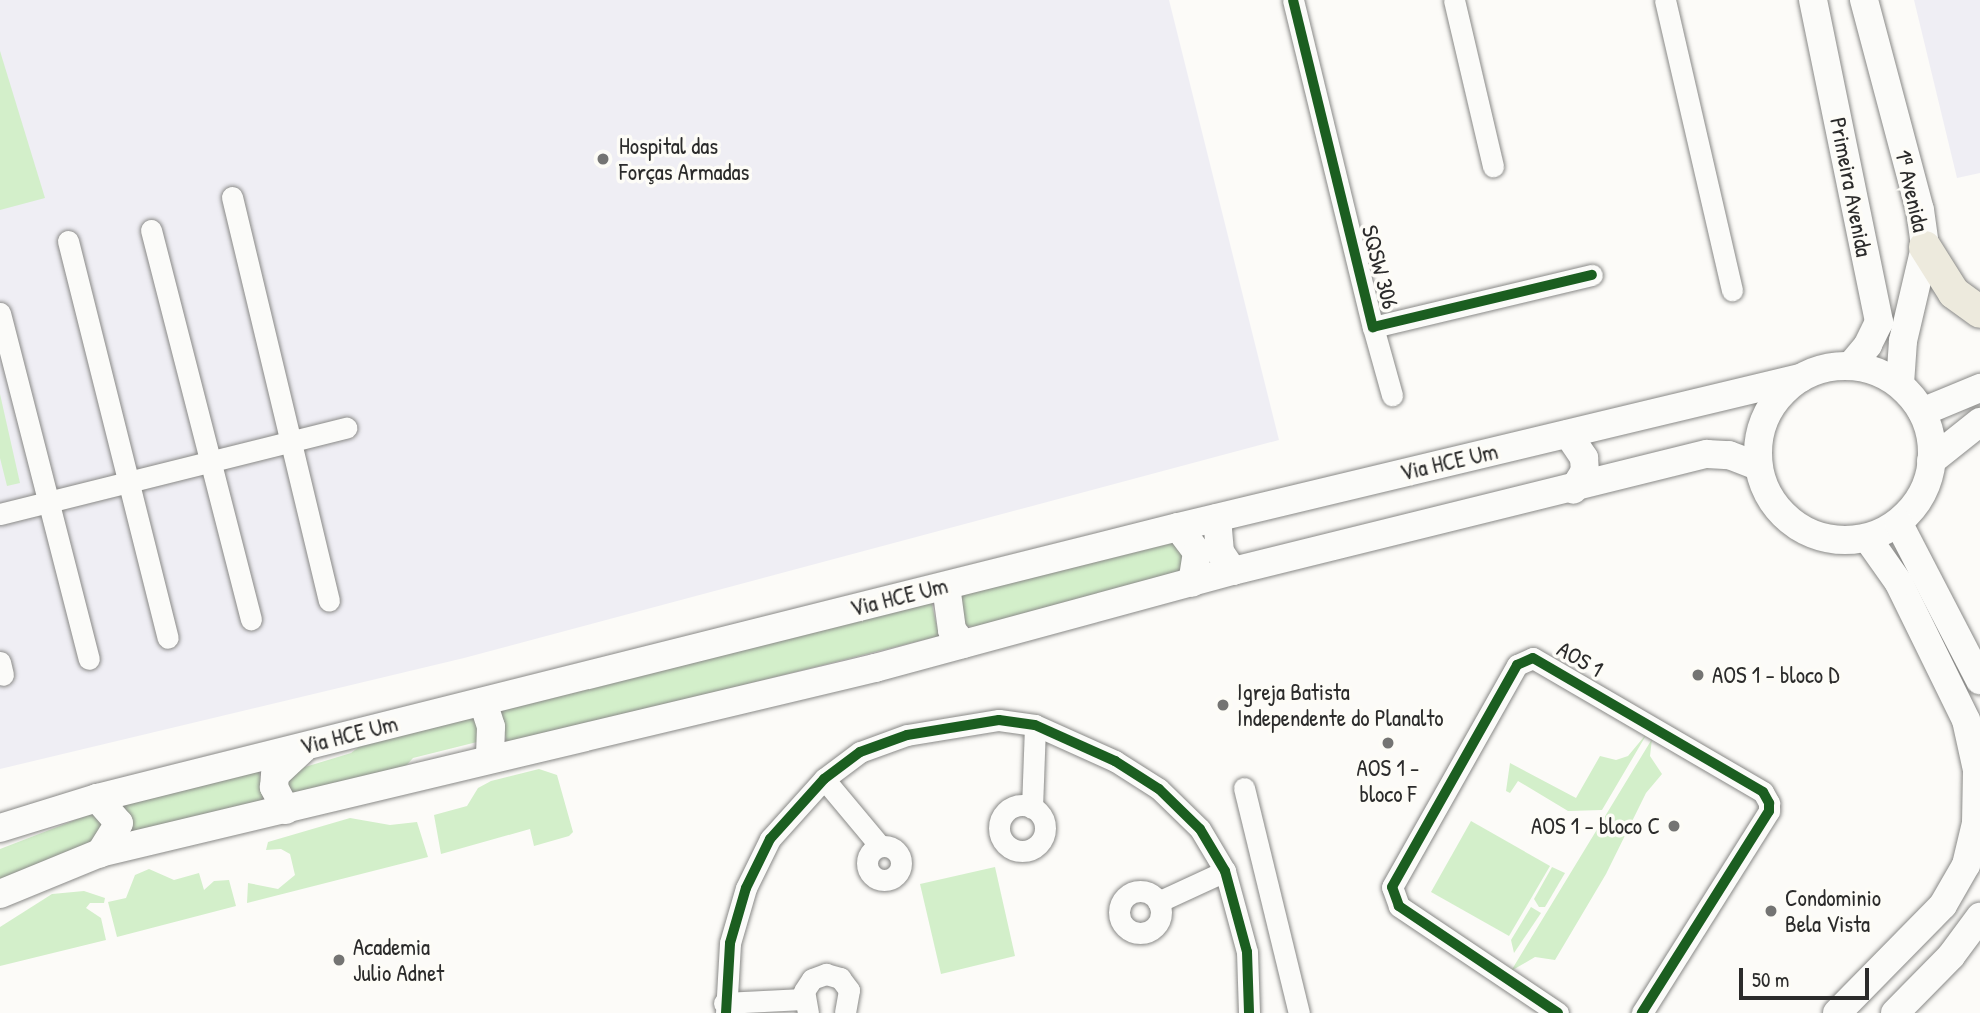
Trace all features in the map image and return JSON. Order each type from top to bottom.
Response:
[{"type":"main road","name":"Primeira Avenida","points":[[1813,0],[1879,322],[1868,345],[1851,365]]},
{"type":"main road","name":"1ª Avenida","points":[[1864,0],[1920,210],[1925,247],[1903,341],[1900,384]]},
{"type":"main road","points":[[1925,247],[1954,293],[1980,312]]},
{"type":"main road","name":"Via HCE Um","points":[[0,828],[97,798],[1178,527],[1851,365]]},
{"type":"main road","points":[[1851,365],[1900,384],[1922,412],[1931,461],[1925,483],[1899,524],[1980,680]]},
{"type":"main road","name":"Via HCE Um","points":[[1800,378],[1775,400],[1759,439],[1758,466],[1773,502],[1788,519],[1830,539],[1868,539],[1899,524]]},
{"type":"main road","points":[[1922,412],[1980,388]]},
{"type":"main road","points":[[1931,461],[1980,422]]},
{"type":"main road","points":[[1568,434],[1584,458],[1585,471],[1573,490]]},
{"type":"main road","points":[[0,894],[100,853],[286,810],[490,757],[549,747],[1707,454],[1729,455],[1758,466]]},
{"type":"main road","points":[[1217,518],[1220,552],[1233,572]]},
{"type":"main road","points":[[1178,527],[1197,552],[1192,583]]},
{"type":"main road","points":[[1837,1013],[1943,905],[1966,865],[1976,823],[1977,770],[1966,720],[1899,583],[1868,539]]},
{"type":"main road","points":[[946,586],[952,630],[963,644]]},
{"type":"main road","points":[[483,702],[491,727],[490,757]]},
{"type":"main road","points":[[286,810],[274,787],[275,775],[283,764],[312,744]]},
{"type":"main road","points":[[97,798],[119,823],[100,853]]},
{"type":"main road","points":[[1895,1013],[1951,956],[1980,917]]},
{"type":"street","name":"SQSW 306","points":[[1293,0],[1392,395]]},
{"type":"street","points":[[1454,0],[1493,166]]},
{"type":"street","points":[[1665,0],[1732,290]]},
{"type":"street","points":[[232,197],[294,443],[329,600]]},
{"type":"street","points":[[151,230],[214,463],[251,619]]},
{"type":"street","points":[[68,241],[132,483],[168,638]]},
{"type":"street","name":"SQSW 306","points":[[1373,327],[1592,275]]},
{"type":"street","points":[[0,313],[89,659]]},
{"type":"street","points":[[0,513],[214,463],[346,428]]},
{"type":"street","name":"AOS 1","points":[[1558,1013],[1399,906],[1392,887],[1517,665],[1533,658],[1763,792],[1769,803],[1769,811],[1642,1013]]},
{"type":"street","points":[[845,1013],[849,990],[834,975],[812,979],[806,1006],[725,1008],[730,943],[746,888],[771,839],[824,779],[860,752],[907,734],[999,720],[1035,725],[1115,761],[1159,789],[1200,829],[1225,871],[1247,952],[1249,1013]]},
{"type":"street","points":[[1032,808],[1035,725]]},
{"type":"street","points":[[824,779],[880,846]]},
{"type":"street","points":[[1244,788],[1299,1013]]},
{"type":"street","points":[[1158,902],[1225,871]]},
{"type":"shaded area","points":[[0,0],[1169,0],[1279,440],[464,658],[0,769]]},
{"type":"shaded area","points":[[1914,0],[1980,0],[1980,173],[1957,178]]},
{"type":"green space","points":[[0,51],[45,198],[0,210]]},
{"type":"green space","points":[[0,394],[20,483],[7,486],[0,458]]},
{"type":"green space","points":[[1168,539],[1185,549],[1182,572],[974,627],[962,625],[957,596]]},
{"type":"green space","points":[[931,600],[939,636],[507,744],[499,707]]},
{"type":"green space","points":[[469,715],[478,719],[477,742],[413,758],[402,770],[294,795],[282,774],[351,753],[368,740]]},
{"type":"green space","points":[[1648,732],[1602,810],[1568,811],[1518,781],[1510,793],[1506,791],[1510,763],[1576,798],[1600,756],[1616,760],[1628,756]]},
{"type":"green space","points":[[1652,739],[1650,756],[1662,774],[1646,793],[1606,874],[1555,960],[1535,957],[1511,971]]},
{"type":"green space","points":[[258,767],[266,805],[130,838],[120,802]]},
{"type":"green space","points":[[539,769],[557,775],[573,832],[569,836],[534,846],[530,829],[441,854],[434,815],[467,806],[478,788],[491,781]]},
{"type":"green space","points":[[96,812],[107,836],[0,887],[0,849]]},
{"type":"green space","points":[[350,818],[390,825],[417,822],[428,857],[247,903],[248,883],[278,889],[295,875],[290,854],[281,849],[266,850],[268,842]]},
{"type":"green space","points":[[1471,821],[1550,866],[1509,936],[1431,892]]},
{"type":"green space","points":[[995,867],[1015,956],[941,974],[920,884]]},
{"type":"green space","points":[[1552,867],[1565,873],[1545,907],[1539,907],[1534,899]]},
{"type":"green space","points":[[149,869],[174,880],[199,873],[204,890],[214,881],[229,880],[236,906],[117,937],[108,902],[126,898],[135,875]]},
{"type":"green space","points":[[84,891],[105,898],[104,903],[90,903],[86,908],[101,918],[106,940],[0,966],[0,927],[52,894]]},
{"type":"green space","points":[[1531,907],[1541,913],[1514,953],[1511,940]]},
{"type":"cycle path","points":[[1293,0],[1373,327],[1592,275]]},
{"type":"cycle path","points":[[1558,1013],[1399,906],[1392,887],[1517,665],[1533,658],[1763,792],[1769,803],[1769,811],[1642,1013]]},
{"type":"cycle path","points":[[726,1013],[730,943],[746,888],[770,839],[824,779],[860,752],[907,735],[999,720],[1035,725],[1115,761],[1159,789],[1200,829],[1225,871],[1247,952],[1249,1013]]},
{"type":"place","name":"Hospital das Forças Armadas","points":[[603,159]]},
{"type":"place","name":"AOS 1 - bloco D","points":[[1698,675]]},
{"type":"place","name":"Igreja Batista Independente do Planalto","points":[[1223,705]]},
{"type":"place","name":"AOS 1 - bloco F","points":[[1388,743]]},
{"type":"place","name":"AOS 1 - bloco C","points":[[1674,826]]},
{"type":"place","name":"Condominio Bela Vista","points":[[1771,911]]},
{"type":"place","name":"Academia Julio Adnet","points":[[339,960]]}]
